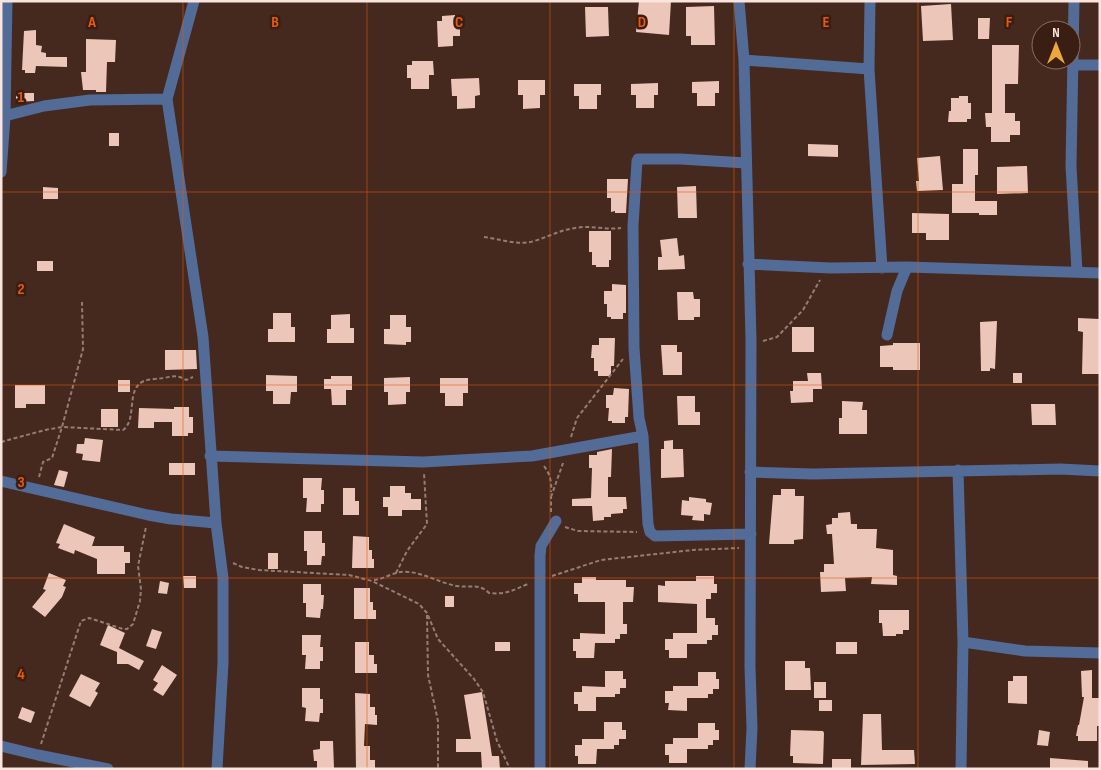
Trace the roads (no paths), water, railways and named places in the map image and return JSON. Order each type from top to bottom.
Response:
[{"type":"street","points":[[1,172],[7,1]]},
{"type":"street","points":[[194,1],[167,98],[204,337],[210,456],[223,578],[223,663],[217,769]]},
{"type":"street","points":[[739,1],[744,60],[751,340],[750,667],[752,728],[750,769]]},
{"type":"street","points":[[870,1],[869,69],[882,268]]},
{"type":"street","points":[[1074,1],[1074,20]]},
{"type":"street","points":[[744,60],[869,69]]},
{"type":"street","points":[[1081,65],[1100,65]]},
{"type":"street","points":[[1073,70],[1071,166],[1076,271]]},
{"type":"street","points":[[3,117],[44,106],[90,100],[167,98]]},
{"type":"street","points":[[746,163],[680,159],[638,159],[633,226],[634,348],[650,532],[655,536],[751,534]]},
{"type":"street","points":[[748,264],[830,268],[907,266],[1100,273]]},
{"type":"street","points":[[886,335],[897,291],[907,266]]},
{"type":"street","points":[[210,456],[423,462],[532,456],[642,436]]},
{"type":"street","points":[[750,472],[813,474],[958,470],[1060,469],[1100,471]]},
{"type":"street","points":[[958,470],[963,642],[960,769]]},
{"type":"street","points":[[1,481],[148,515],[216,523]]},
{"type":"street","points":[[540,769],[541,546],[556,521]]},
{"type":"street","points":[[963,642],[1025,651],[1100,653]]},
{"type":"street","points":[[1,746],[108,769]]}]
